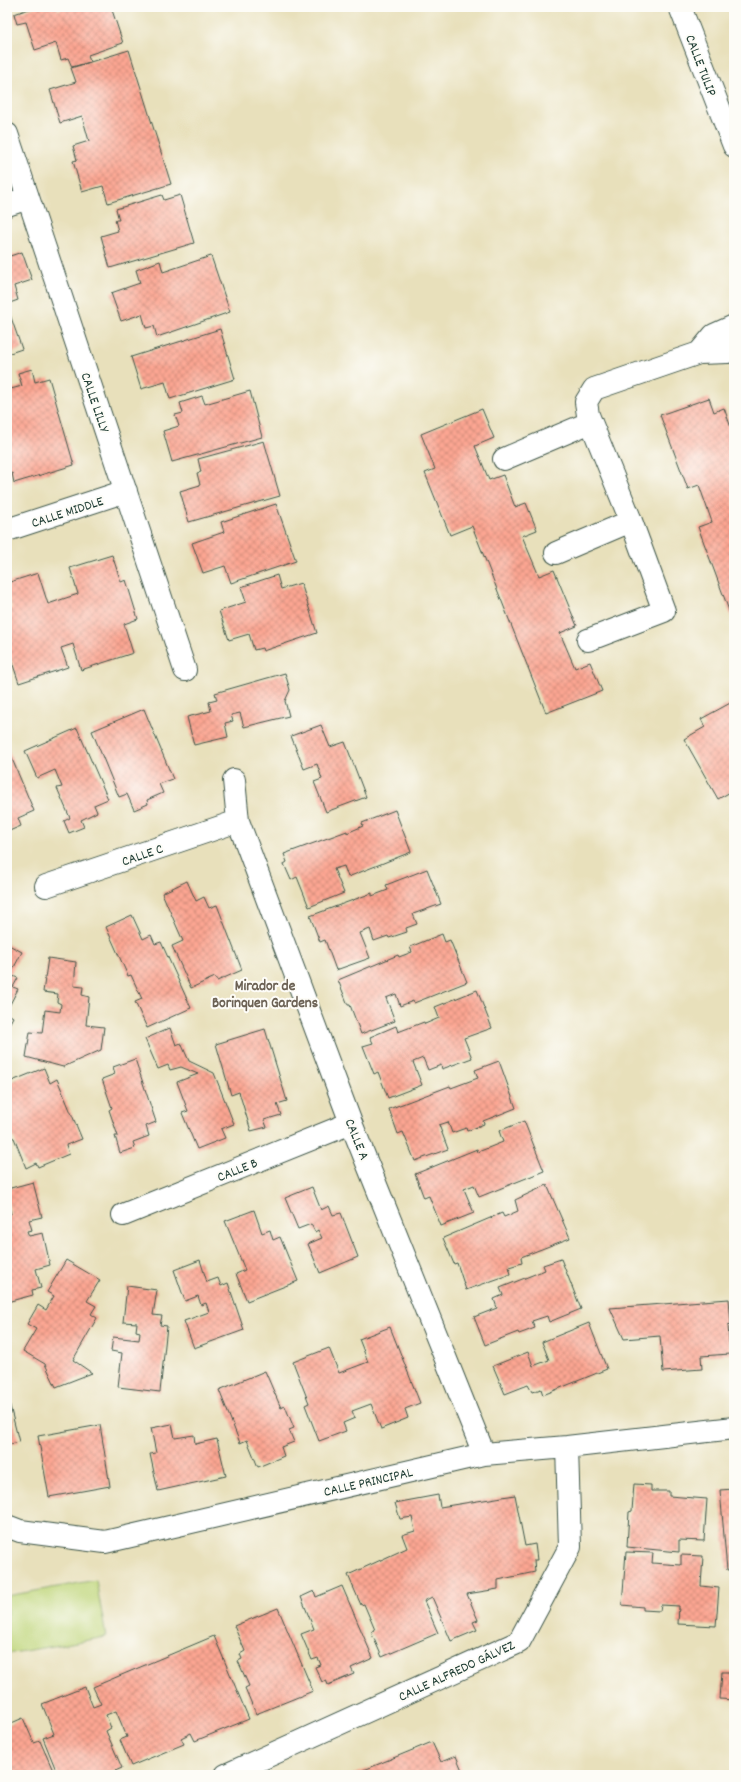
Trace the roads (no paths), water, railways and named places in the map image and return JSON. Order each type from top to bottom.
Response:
[{"type":"street","name":"CALLE TULIP","points":[[680,7],[734,146]]},
{"type":"street","name":"CALLE LILLY","points":[[7,134],[186,670]]},
{"type":"street","points":[[7,205],[28,198]]},
{"type":"street","points":[[699,353],[714,335],[734,326]]},
{"type":"street","points":[[588,640],[664,611],[631,521],[590,422],[586,402],[594,389],[699,353],[728,352],[734,349]]},
{"type":"street","points":[[504,459],[590,422]]},
{"type":"street","name":"CALLE MIDDLE","points":[[7,530],[126,491]]},
{"type":"street","points":[[556,553],[631,521]]},
{"type":"street","name":"CALLE A","points":[[234,780],[238,821],[352,1123],[484,1454]]},
{"type":"street","name":"CALLE C","points":[[46,886],[238,821]]},
{"type":"street","name":"CALLE B","points":[[123,1215],[352,1123]]},
{"type":"street","name":"CALLE PRINCIPAL","points":[[7,1526],[20,1531],[105,1542],[484,1454],[567,1447],[734,1428]]},
{"type":"street","name":"CALLE ALFREDO GÁLVEZ","points":[[237,1773],[519,1642],[570,1547],[567,1447]]},
{"type":"street","points":[[7,1539],[55,1536]]},
{"type":"district","name":"Mirador de Borinquen Gardens","points":[[265,994]]}]
